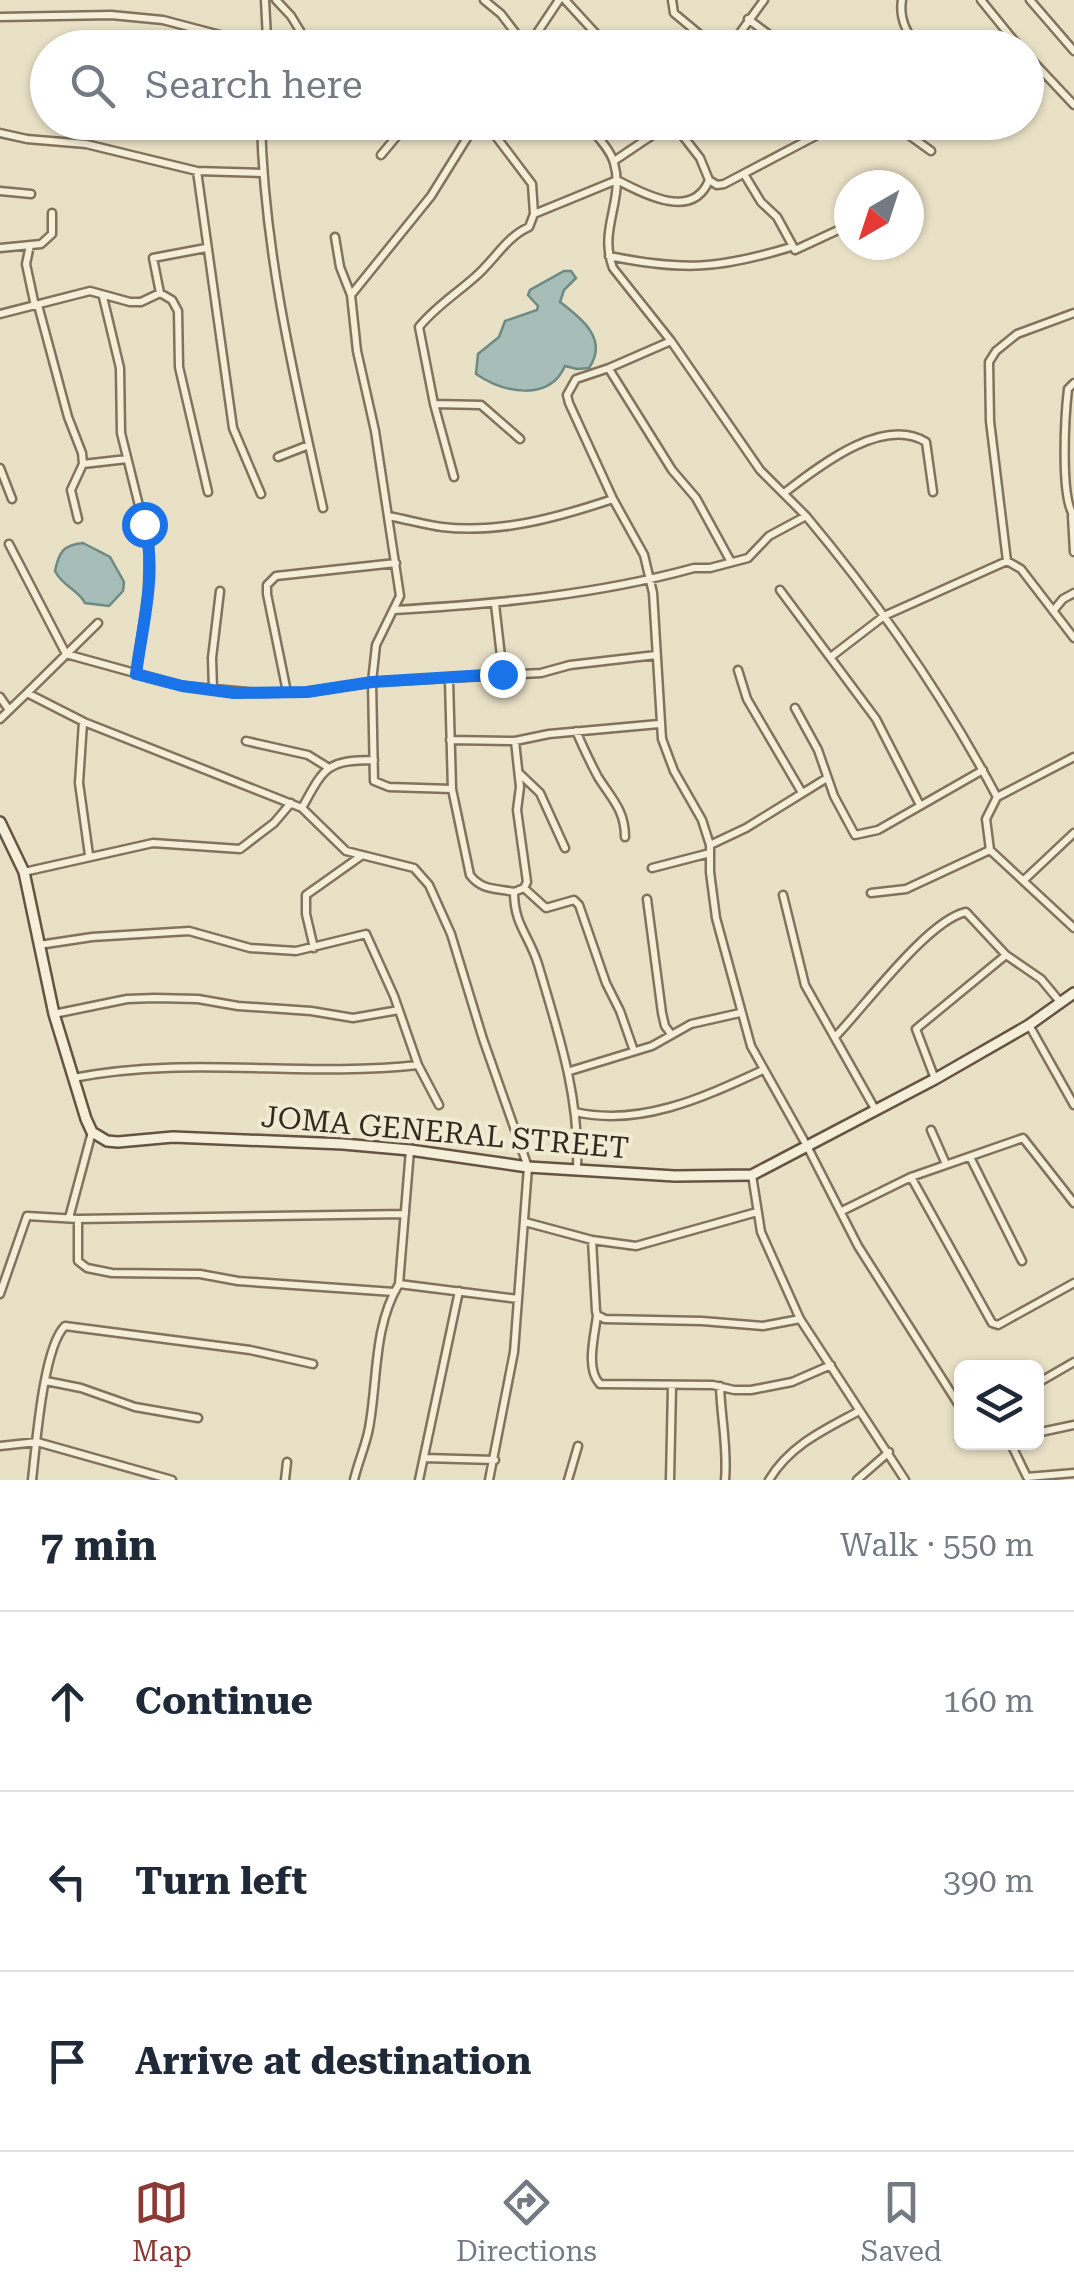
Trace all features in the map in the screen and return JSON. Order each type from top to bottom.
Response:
[{"type":"street","points":[[265,0],[266,30]]},
{"type":"street","points":[[276,0],[299,30]]},
{"type":"street","points":[[484,0],[514,30]]},
{"type":"street","points":[[540,30],[562,0],[591,30]]},
{"type":"street","points":[[672,0],[674,13],[694,30]]},
{"type":"street","points":[[741,30],[764,0]]},
{"type":"street","points":[[902,0],[900,12],[907,30]]},
{"type":"street","points":[[980,0],[1005,30]]},
{"type":"street","points":[[1030,0],[1074,52]]},
{"type":"street","points":[[0,17],[112,15],[163,20],[200,30]]},
{"type":"street","points":[[748,19],[763,30]]},
{"type":"street","points":[[1044,73],[1074,105]]},
{"type":"street","points":[[0,133],[30,139]]},
{"type":"street","points":[[39,140],[86,144],[197,171],[262,173]]},
{"type":"street","points":[[262,140],[265,210],[287,342],[323,508]]},
{"type":"street","points":[[381,154],[393,140]]},
{"type":"street","points":[[351,295],[431,196],[466,140]]},
{"type":"street","points":[[454,477],[434,404],[420,326],[434,308],[478,276],[516,233],[529,227],[534,214],[532,184],[499,140]]},
{"type":"street","points":[[599,140],[614,161],[617,180],[607,230],[614,268],[760,470],[806,516],[884,616],[933,686],[997,797]]},
{"type":"street","points":[[614,161],[645,140]]},
{"type":"street","points":[[686,140],[700,158],[709,180],[717,185],[810,140]]},
{"type":"street","points":[[916,140],[930,150]]},
{"type":"street","points":[[197,171],[233,428],[262,494]]},
{"type":"street","points":[[744,174],[761,202],[777,217],[795,250],[834,233]]},
{"type":"street","points":[[534,214],[617,180],[658,199],[689,202],[705,190],[709,180]]},
{"type":"street","points":[[0,191],[31,194]]},
{"type":"street","points":[[0,248],[42,244],[52,234],[52,213]]},
{"type":"street","points":[[334,237],[351,295],[357,351],[375,431],[400,596],[380,632],[372,682],[374,781],[452,789]]},
{"type":"street","points":[[30,245],[26,264],[36,305],[82,453],[83,464],[71,490],[78,519]]},
{"type":"street","points":[[609,256],[676,267],[710,266],[738,263],[791,247]]},
{"type":"street","points":[[206,248],[153,258],[160,293],[172,300],[178,311],[180,367],[208,492]]},
{"type":"street","points":[[0,314],[90,291],[103,297],[141,302],[160,293]]},
{"type":"street","points":[[103,297],[120,368],[121,433],[149,546],[148,594],[136,674]]},
{"type":"street","points":[[1008,561],[990,420],[988,362],[1016,334],[1074,313]]},
{"type":"street","points":[[670,341],[576,379],[568,395],[613,498],[644,554],[650,580],[659,724],[665,752],[702,820],[710,849],[716,918],[740,1013],[762,1070],[807,1146],[858,1246],[954,1397]]},
{"type":"street","points":[[609,368],[672,470],[696,498],[731,562]]},
{"type":"street","points":[[1074,383],[1068,389],[1068,507],[1073,516],[1074,552]]},
{"type":"street","points":[[434,404],[482,404],[520,439]]},
{"type":"street","points":[[784,493],[847,448],[900,435],[926,442],[934,492]]},
{"type":"street","points":[[278,457],[309,445]]},
{"type":"street","points":[[83,464],[128,459]]},
{"type":"street","points":[[0,468],[12,499]]},
{"type":"street","points":[[388,516],[414,518],[438,527],[479,528],[559,517],[613,498]]},
{"type":"street","points":[[394,610],[495,604],[650,580],[731,562],[748,558],[769,536],[806,516]]},
{"type":"street","points":[[9,544],[66,654],[182,686],[234,693],[286,692],[372,682],[541,673],[570,665],[656,654]]},
{"type":"street","points":[[1008,561],[1021,569],[1074,638]]},
{"type":"street","points":[[832,656],[884,616],[1008,561]]},
{"type":"street","points":[[286,692],[267,594],[270,580],[276,576],[396,563]]},
{"type":"street","points":[[780,590],[876,719],[920,805]]},
{"type":"street","points":[[212,689],[220,592]]},
{"type":"street","points":[[1052,611],[1074,593]]},
{"type":"street","points":[[495,604],[502,674]]},
{"type":"street","points":[[0,719],[98,623]]},
{"type":"street","points":[[738,670],[747,698],[801,791]]},
{"type":"street","points":[[449,680],[452,789],[473,879],[491,890],[514,892],[527,882],[517,810],[519,773],[515,741]]},
{"type":"street","points":[[28,694],[84,722],[302,808],[337,846],[361,856],[414,868],[429,885],[451,934],[528,1167],[514,1352],[489,1480]]},
{"type":"street","points":[[0,698],[8,710]]},
{"type":"street","points":[[795,708],[818,750],[854,835],[878,830],[984,770]]},
{"type":"street","points":[[84,722],[79,783],[90,855]]},
{"type":"street","points":[[450,740],[515,741],[659,724]]},
{"type":"street","points":[[576,731],[590,762],[616,800],[625,820],[625,837]]},
{"type":"street","points":[[246,741],[308,756],[329,768]]},
{"type":"street","points":[[1074,757],[997,797],[986,818],[990,850],[1074,928]]},
{"type":"street","points":[[302,808],[329,768],[346,760],[374,760]]},
{"type":"street","points":[[519,773],[540,794],[565,848]]},
{"type":"street","points":[[652,868],[710,849],[827,778]]},
{"type":"street","points":[[24,872],[153,842],[240,849],[264,832],[290,803]]},
{"type":"street","points":[[0,822],[24,872],[54,1014],[92,1132],[74,1219],[78,1261],[87,1268],[112,1273],[200,1274],[238,1281],[394,1292]]},
{"type":"street","points":[[1024,880],[1074,833]]},
{"type":"street","points":[[871,893],[906,889],[990,850]]},
{"type":"street","points":[[314,948],[306,895],[361,856]]},
{"type":"street","points":[[524,888],[546,908],[570,901],[579,905],[634,1051]]},
{"type":"street","points":[[514,892],[514,914],[533,951],[570,1071],[579,1127],[578,1168]]},
{"type":"street","points":[[783,894],[806,984],[874,1109]]},
{"type":"street","points":[[647,898],[662,1013],[672,1034]]},
{"type":"street","points":[[1063,916],[1074,910]]},
{"type":"street","points":[[836,1037],[909,952],[946,920],[962,912],[1006,955],[1041,980],[1061,1003]]},
{"type":"street","points":[[39,945],[92,937],[189,932],[250,948],[286,952],[366,934],[418,1065],[439,1105]]},
{"type":"street","points":[[934,1079],[916,1028],[1006,955]]},
{"type":"street","name":"JOMA GENERAL STREET","points":[[92,1132],[107,1141],[118,1142],[173,1137],[410,1150],[528,1167],[675,1176],[752,1175],[934,1079],[1029,1025],[1074,993]]},
{"type":"street","points":[[54,1014],[127,999],[155,998],[198,998],[353,1018],[398,1010]]},
{"type":"street","points":[[570,1071],[652,1046],[712,1017],[740,1013]]},
{"type":"street","points":[[1029,1025],[1074,1105]]},
{"type":"street","points":[[73,1078],[173,1065],[330,1072],[418,1065]]},
{"type":"street","points":[[575,1112],[604,1118],[694,1102],[762,1070]]},
{"type":"street","points":[[1064,1090],[1074,1083]]},
{"type":"street","points":[[931,1130],[946,1164]]},
{"type":"street","points":[[842,1211],[911,1177],[1022,1138],[1074,1203]]},
{"type":"street","points":[[354,1480],[369,1428],[375,1368],[388,1303],[399,1284],[410,1150]]},
{"type":"street","points":[[970,1157],[1022,1261]]},
{"type":"street","points":[[752,1175],[766,1245],[800,1319],[906,1480]]},
{"type":"street","points":[[911,1177],[992,1323],[998,1324],[1074,1284]]},
{"type":"street","points":[[524,1222],[623,1246],[656,1243],[683,1231],[757,1212]]},
{"type":"street","points":[[0,1294],[27,1216],[74,1219],[406,1214]]},
{"type":"street","points":[[592,1240],[597,1316],[592,1368],[600,1384],[751,1390],[792,1382],[831,1366]]},
{"type":"street","points":[[399,1284],[518,1298]]},
{"type":"street","points":[[418,1480],[459,1291]]},
{"type":"street","points":[[597,1316],[763,1326],[800,1319]]},
{"type":"street","points":[[32,1480],[46,1381],[56,1335],[65,1326],[250,1350],[314,1364]]},
{"type":"street","points":[[1044,1379],[1074,1362]]},
{"type":"street","points":[[46,1381],[81,1388],[135,1407],[198,1418]]},
{"type":"street","points":[[670,1480],[672,1386]]},
{"type":"street","points":[[720,1386],[720,1411],[728,1451],[724,1480]]},
{"type":"street","points":[[769,1480],[781,1460],[807,1439],[859,1412]]},
{"type":"street","points":[[1044,1431],[1074,1425]]},
{"type":"street","points":[[0,1446],[37,1442],[172,1480]]},
{"type":"street","points":[[568,1480],[578,1446]]},
{"type":"street","points":[[1014,1450],[1028,1478],[1074,1473]]},
{"type":"street","points":[[857,1480],[889,1452]]},
{"type":"street","points":[[424,1458],[495,1460]]},
{"type":"street","points":[[285,1480],[287,1462]]},
{"type":"water","points":[[571,271],[576,278],[564,290],[560,302],[584,322],[594,339],[596,348],[589,368],[565,366],[548,385],[525,391],[499,386],[476,374],[478,354],[499,337],[505,321],[537,310],[528,295],[530,290]]},
{"type":"water","points":[[83,543],[110,557],[124,582],[123,591],[109,606],[85,603],[55,571],[63,551]]},
{"type":"route","points":[[144,524],[150,572],[136,674],[182,686],[234,693],[307,692],[372,682],[502,674]]}]
